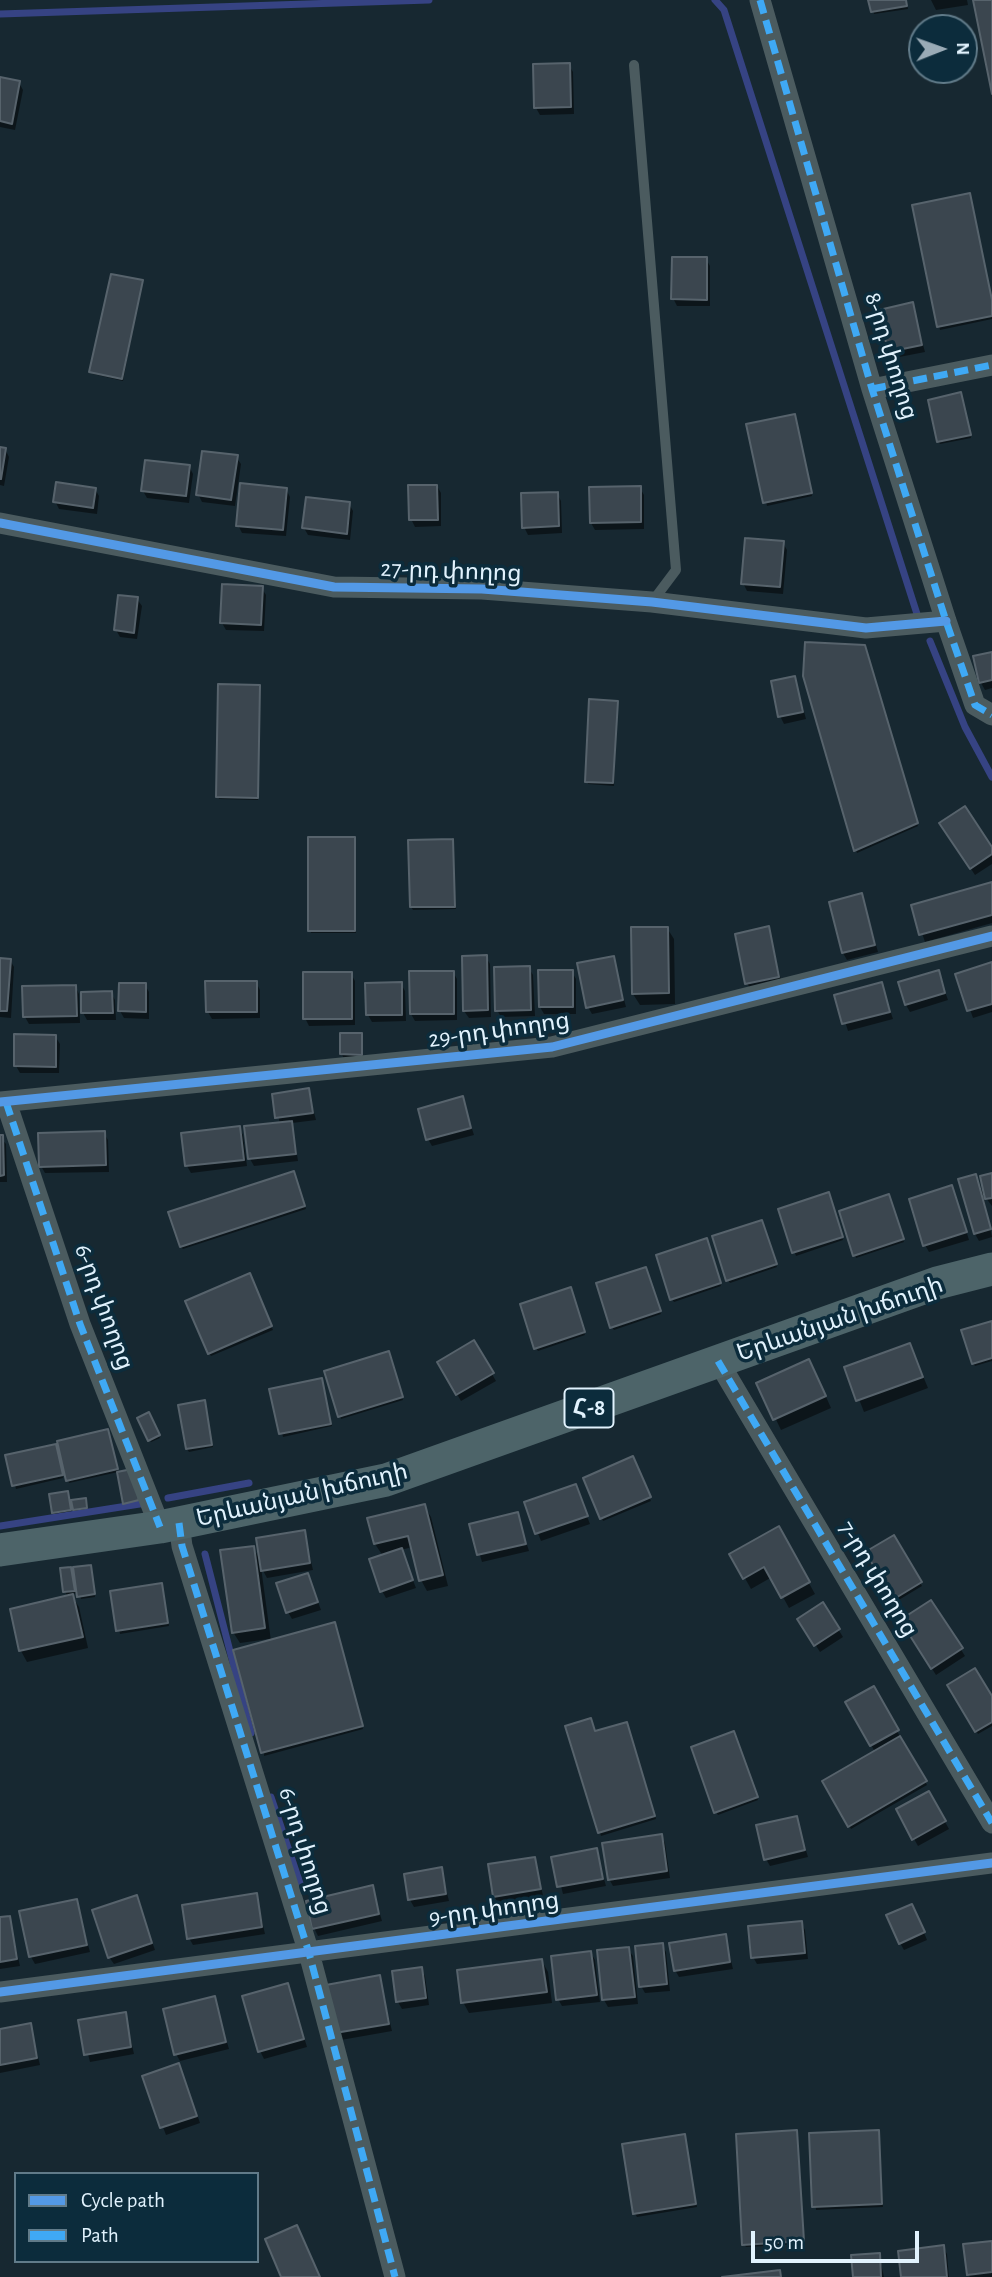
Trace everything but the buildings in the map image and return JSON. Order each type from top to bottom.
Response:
[{"type":"main road","name":"Երևանյան խճուղի","points":[[0,1550],[169,1525],[386,1480],[937,1283],[992,1269]]},
{"type":"street","name":"8-րդ փողոց","points":[[760,0],[872,389],[946,621],[975,705],[992,715]]},
{"type":"street","points":[[872,389],[992,365]]},
{"type":"street","name":"27-րդ փողոց","points":[[0,523],[334,587],[482,589],[652,602],[866,628],[946,621]]},
{"type":"street","name":"29-րդ փողոց","points":[[3,1102],[552,1047],[992,936]]},
{"type":"street","name":"6-րդ փողոց","points":[[3,1102],[80,1324],[169,1525],[182,1546],[309,1953],[395,2277]]},
{"type":"street","name":"7-րդ փողոց","points":[[718,1361],[992,1823]]},
{"type":"street","name":"9-րդ փողոց","points":[[0,1992],[992,1863]]},
{"type":"lane","points":[[634,65],[676,570],[652,602]]},
{"type":"waterway","points":[[0,14],[429,0]]},
{"type":"waterway","points":[[715,0],[724,10],[917,614]]},
{"type":"waterway","points":[[930,641],[965,727],[992,777]]},
{"type":"waterway","points":[[168,1498],[249,1483]]},
{"type":"waterway","points":[[0,1526],[146,1503]]},
{"type":"waterway","points":[[205,1554],[251,1733]]},
{"type":"waterway","points":[[271,1797],[301,1886]]},
{"type":"marked path","points":[[760,0],[872,389],[946,621],[975,705],[992,715]]},
{"type":"marked path","points":[[872,389],[992,365]]},
{"type":"marked path","points":[[6,1102],[80,1324],[160,1527]]},
{"type":"marked path","points":[[718,1361],[992,1823]]},
{"type":"marked path","points":[[179,1523],[182,1546],[309,1953],[395,2277]]},
{"type":"cycle path","points":[[0,523],[334,587],[482,589],[652,602],[866,628],[946,621]]},
{"type":"cycle path","points":[[0,1102],[552,1047],[992,936]]},
{"type":"cycle path","points":[[0,1992],[992,1863]]}]
